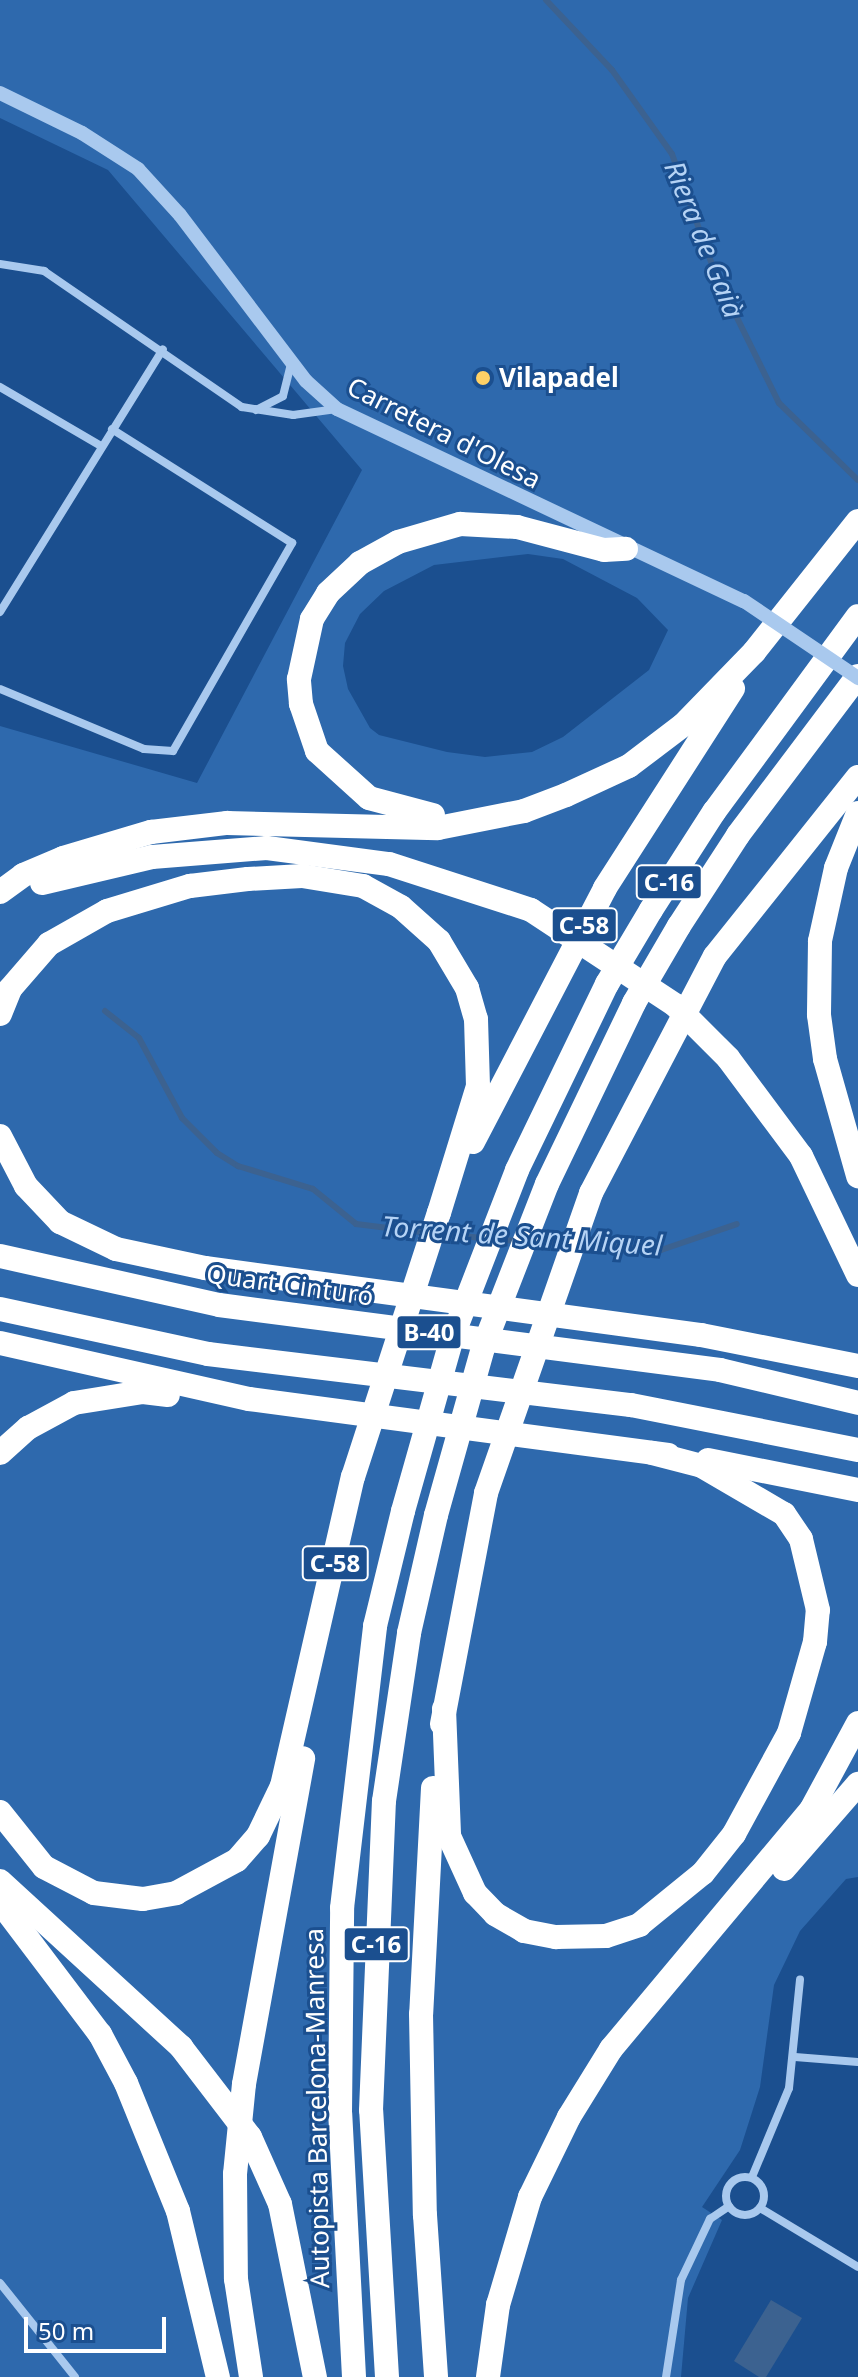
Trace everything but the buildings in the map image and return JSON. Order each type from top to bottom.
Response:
[{"type":"highway","name":"C-58","points":[[317,1648],[353,1477],[439,1213],[561,966],[754,652],[858,521]]},
{"type":"highway","points":[[524,811],[450,816],[405,812],[369,798],[334,770],[317,751],[301,704],[302,651],[312,619],[328,593],[360,563],[398,542],[460,524],[517,527],[604,550],[626,549]]},
{"type":"highway","name":"Autopista Barcelona-Manresa","points":[[354,2377],[340,2113],[342,1908],[375,1626],[403,1511],[452,1338],[517,1170],[607,984],[714,812],[858,616]]},
{"type":"highway","points":[[0,895],[23,875],[76,854],[192,826],[438,828],[524,811],[629,766],[683,725],[754,652]]},
{"type":"highway","name":"Autopista Barcelona-Manresa","points":[[387,2377],[371,2110],[382,1833],[409,1633],[436,1515],[483,1348],[547,1184],[634,1003],[738,835],[858,677]]},
{"type":"highway","points":[[436,2377],[425,2215],[421,2014],[430,1812],[444,1709],[486,1493],[591,1193],[715,956],[858,777]]},
{"type":"highway","points":[[858,813],[836,868],[820,941],[819,1015],[825,1059],[858,1176]]},
{"type":"highway","points":[[0,895],[71,873],[152,857],[267,848],[389,864],[531,910],[675,1005],[728,1058],[801,1156],[858,1275]]},
{"type":"highway","points":[[836,868],[830,1004],[847,1095],[858,1127]]},
{"type":"highway","points":[[0,1014],[10,989],[49,944],[107,911],[190,886],[248,879],[302,876],[363,886],[401,907],[439,941],[467,988],[476,1019],[478,1086],[439,1213]]},
{"type":"highway","points":[[0,1136],[26,1186],[60,1222],[116,1249],[205,1268],[701,1335],[858,1366]]},
{"type":"highway","name":"Quart Cinturó","points":[[0,1256],[219,1305],[720,1370],[858,1403]]},
{"type":"highway","name":"B-40","points":[[0,1309],[208,1354],[631,1405],[858,1450]]},
{"type":"highway","points":[[0,1343],[249,1399]]},
{"type":"highway","points":[[0,1453],[51,1413],[108,1395],[143,1392],[249,1399],[739,1464],[858,1490]]},
{"type":"highway","points":[[444,1709],[449,1836],[475,1893],[495,1914],[524,1931],[556,1937],[606,1936],[639,1925],[703,1873],[734,1834],[789,1733],[815,1642],[813,1575],[801,1539],[773,1506],[702,1466],[652,1453]]},
{"type":"highway","points":[[0,1812],[44,1867],[94,1893],[143,1899],[199,1884],[237,1860],[273,1812],[317,1648]]},
{"type":"highway","points":[[251,2377],[236,2279],[235,2174],[244,2084],[295,1808],[317,1648]]},
{"type":"highway","points":[[488,2377],[498,2305],[530,2197],[569,2117],[611,2049],[811,1810],[858,1723]]},
{"type":"highway","points":[[717,1923],[779,1875],[858,1784]]},
{"type":"highway","points":[[0,1881],[181,2047],[250,2137],[280,2204],[315,2377]]},
{"type":"highway","points":[[0,1902],[100,2034],[126,2083],[178,2211],[218,2377]]},
{"type":"street","name":"Carretera d'Olesa","points":[[0,93],[82,133],[138,169],[180,215],[291,362],[337,409],[626,549],[744,601],[858,677]]},
{"type":"street","points":[[0,264],[44,271],[163,349],[242,407],[293,415],[337,409]]},
{"type":"street","points":[[0,612],[163,349]]},
{"type":"street","points":[[254,410],[283,396],[291,362]]},
{"type":"street","points":[[0,387],[101,446]]},
{"type":"street","points":[[0,689],[144,749],[173,751],[292,543],[112,429]]},
{"type":"street","points":[[729,2206],[730,2184],[752,2177],[785,2100],[795,2057],[800,1980]]},
{"type":"street","points":[[795,2057],[858,2062]]},
{"type":"street","points":[[752,2177],[764,2190],[760,2208]]},
{"type":"street","points":[[729,2206],[744,2215],[760,2208]]},
{"type":"street","points":[[666,2377],[674,2307],[687,2263],[710,2219],[729,2206]]},
{"type":"street","points":[[760,2208],[858,2267]]},
{"type":"street","points":[[0,2283],[75,2377]]},
{"type":"shaded area","points":[[0,0],[858,0],[858,1877],[846,1879],[800,1931],[774,1985],[760,2087],[740,2150],[702,2207],[722,2220],[688,2298],[681,2377],[0,2377],[0,726],[197,783],[362,470],[108,170],[0,118]],"holes":[[[528,554],[563,559],[637,598],[668,630],[649,670],[563,737],[532,752],[485,757],[447,752],[379,735],[370,728],[348,689],[343,666],[345,643],[360,614],[384,591],[434,565]]]},
{"type":"shaded area","points":[[771,2300],[802,2318],[766,2377],[759,2377],[734,2361]]},
{"type":"waterway","name":"Riera de Gaià","points":[[546,0],[612,70],[672,154],[715,273],[779,403],[858,480]]},
{"type":"waterway","name":"Torrent de Sant Miquel","points":[[105,1011],[139,1038],[182,1118],[217,1153],[238,1166],[313,1189],[356,1224],[428,1233]]},
{"type":"waterway","name":"Torrent de Sant Miquel","points":[[578,1244],[661,1250],[737,1224]]},
{"type":"waterway","name":"Torrent de Sant Miquel","points":[[439,1234],[483,1238]]},
{"type":"waterway","name":"Torrent de Sant Miquel","points":[[494,1239],[519,1241]]},
{"type":"waterway","name":"Torrent de Sant Miquel","points":[[530,1241],[567,1243]]},
{"type":"place","name":"Vilapadel","points":[[483,378]]}]
